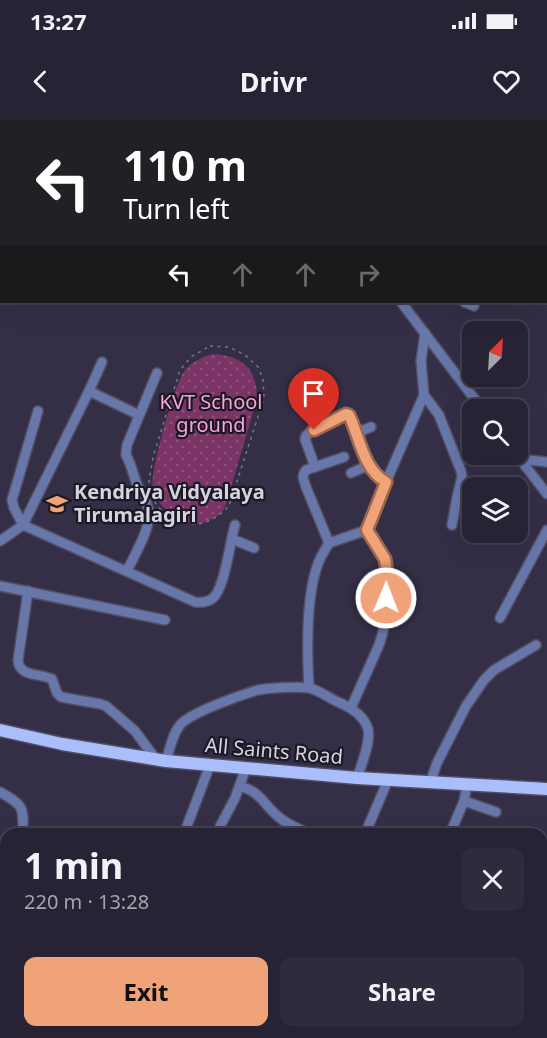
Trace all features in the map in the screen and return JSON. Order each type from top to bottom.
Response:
[{"type":"main road","name":"All Saints Road","points":[[0,729],[62,744],[160,760],[357,778],[547,789]]},
{"type":"street","points":[[402,303],[475,399]]},
{"type":"street","points":[[309,688],[307,644],[310,600],[319,560],[329,543],[367,530],[424,395],[421,361],[425,333]]},
{"type":"street","points":[[0,542],[23,525],[102,362]]},
{"type":"street","points":[[127,571],[144,535],[149,512],[126,455],[127,446],[157,372]]},
{"type":"street","points":[[89,391],[140,415]]},
{"type":"street","points":[[424,395],[439,415],[461,471],[462,477],[452,525]]},
{"type":"street","points":[[38,411],[12,500],[23,525],[195,602],[205,602],[213,598],[221,586],[235,525]]},
{"type":"street","points":[[315,467],[305,439],[307,434],[346,414],[350,416],[369,465],[376,476],[386,482]]},
{"type":"street","points":[[356,433],[371,427]]},
{"type":"street","points":[[329,543],[322,513],[303,478],[303,473],[344,457]]},
{"type":"street","points":[[528,460],[547,462]]},
{"type":"street","points":[[351,473],[369,465]]},
{"type":"street","points":[[525,465],[547,494]]},
{"type":"street","points":[[351,708],[379,645],[386,614],[386,565],[381,552],[367,530]]},
{"type":"street","points":[[500,618],[547,530]]},
{"type":"street","points":[[232,539],[254,548]]},
{"type":"street","points":[[0,586],[165,620]]},
{"type":"street","points":[[28,591],[18,666],[26,672],[52,679],[61,697],[106,706],[135,731],[160,760],[182,723],[211,707],[260,690],[309,688],[351,708],[364,721],[368,730],[366,749],[357,778]]},
{"type":"street","points":[[430,783],[466,706],[484,680],[494,669],[536,645]]},
{"type":"street","points":[[186,828],[210,765]]},
{"type":"street","points":[[219,828],[235,798],[246,768]]},
{"type":"street","points":[[368,828],[388,780]]},
{"type":"street","points":[[453,828],[464,801],[467,785]]},
{"type":"street","points":[[240,786],[252,790],[282,820],[298,828]]},
{"type":"street","points":[[0,792],[21,807],[24,816],[23,828]]},
{"type":"street","points":[[464,801],[496,812]]},
{"type":"path","points":[[210,346],[229,347],[245,355],[258,367],[263,379],[264,398],[229,506],[221,514],[206,522],[190,525],[162,511],[153,498],[149,486],[153,457],[180,370],[191,357],[210,346]]},
{"type":"green space","name":"KVT School ground","points":[[213,354],[233,358],[246,366],[254,380],[257,399],[223,510],[206,522],[190,523],[174,516],[160,504],[153,489],[153,480],[163,431],[183,373],[196,361]]},
{"type":"place","name":"Kendriya Vidyalaya Tirumalagiri","points":[[57,504]]},
{"type":"route","points":[[314,430],[346,414],[349,415],[373,472],[386,482],[367,530],[385,559],[386,598]]}]
